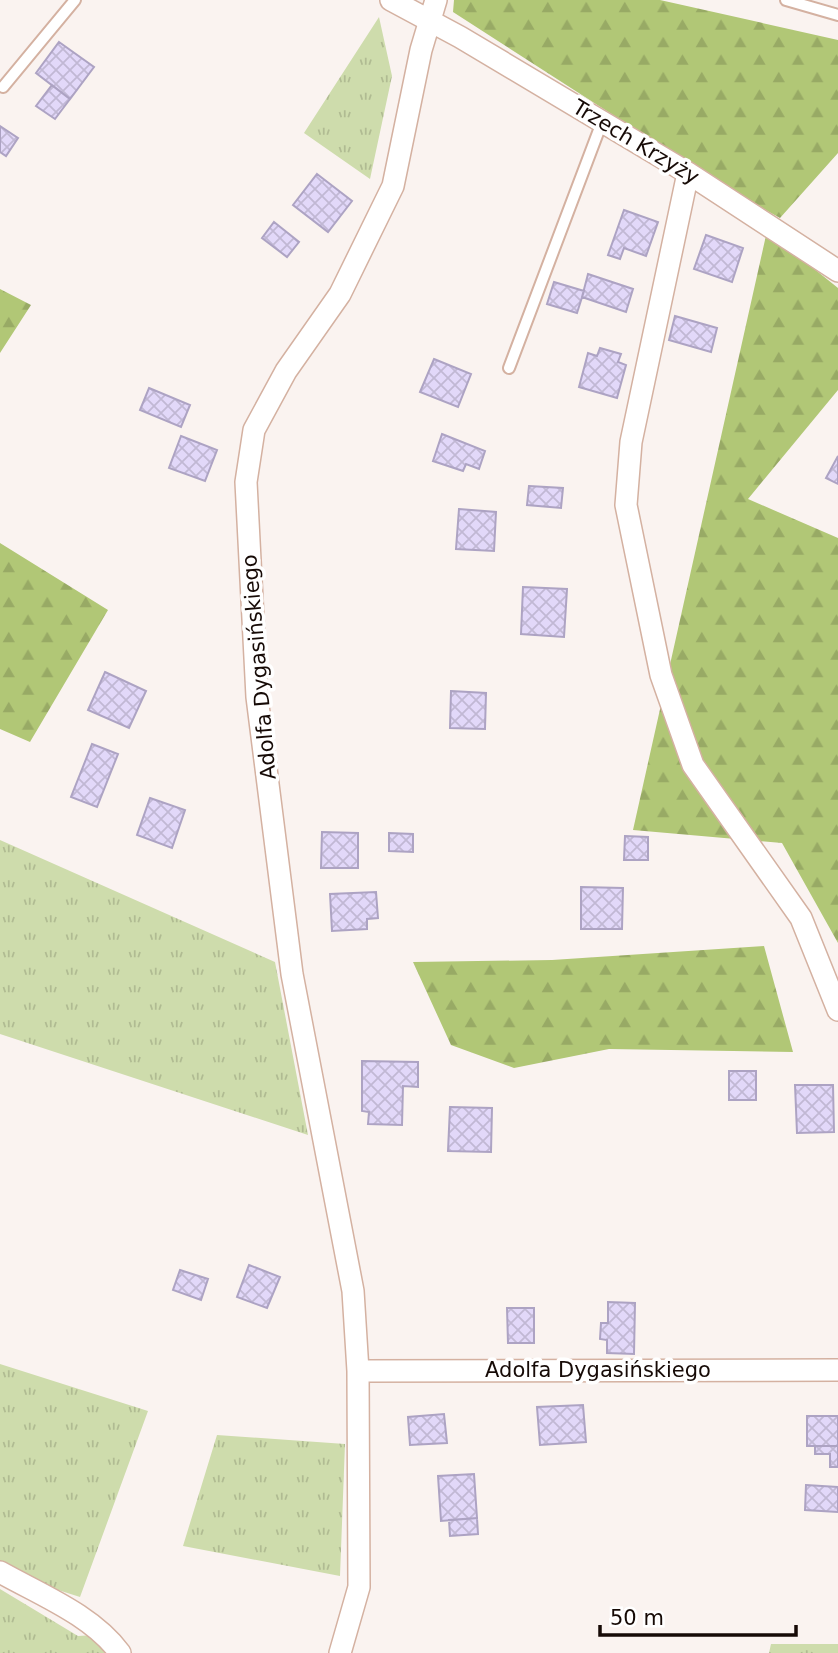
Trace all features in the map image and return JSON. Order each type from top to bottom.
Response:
[{"type":"street","name":"Trzech Krzyży","points":[[391,0],[688,173],[838,271]]},
{"type":"street","name":"Adolfa Dygasińskiego","points":[[340,1653],[359,1587],[358,1371],[353,1291],[292,974],[257,697],[246,482],[254,430],[286,371],[340,294],[393,186],[421,50],[436,0]]},
{"type":"street","points":[[688,173],[631,442],[626,505],[661,675],[693,765],[802,918],[838,1010]]},
{"type":"street","name":"Adolfa Dygasińskiego","points":[[358,1371],[838,1370]]},
{"type":"street","points":[[0,1572],[84,1619],[112,1641],[120,1653]]},
{"type":"lane","points":[[3,88],[75,0]]},
{"type":"lane","points":[[786,0],[838,15]]},
{"type":"lane","points":[[509,368],[602,122]]},
{"type":"green space","points":[[454,0],[660,0],[838,40],[838,153],[780,218],[728,189],[453,12]]},
{"type":"green space","points":[[379,17],[392,76],[370,179],[304,133]]},
{"type":"green space","points":[[767,231],[838,288],[838,390],[748,499],[838,538],[838,943],[782,843],[633,830]]},
{"type":"green space","points":[[0,289],[31,305],[0,353]]},
{"type":"green space","points":[[0,543],[108,610],[30,742],[0,729]]},
{"type":"green space","points":[[0,840],[275,962],[308,1135],[0,1034]]},
{"type":"green space","points":[[764,946],[793,1052],[609,1049],[514,1068],[451,1045],[413,962],[552,960]]},
{"type":"green space","points":[[0,1364],[148,1411],[80,1597],[36,1583],[0,1561]]},
{"type":"green space","points":[[217,1435],[345,1444],[340,1576],[183,1546]]},
{"type":"green space","points":[[0,1589],[78,1636],[95,1635],[110,1653],[0,1653]]},
{"type":"green space","points":[[771,1644],[838,1644],[838,1653],[769,1653]]},
{"type":"building","points":[[59,42],[94,67],[70,99],[36,73]]},
{"type":"building","points":[[52,85],[70,99],[55,119],[36,106]]},
{"type":"building","points":[[0,126],[18,138],[6,156],[0,152]]},
{"type":"building","points":[[317,174],[352,201],[328,232],[293,205]]},
{"type":"building","points":[[624,210],[658,222],[646,256],[624,248],[620,259],[608,255]]},
{"type":"building","points":[[274,222],[299,242],[287,257],[262,238]]},
{"type":"building","points":[[706,235],[743,248],[732,282],[694,269]]},
{"type":"building","points":[[588,274],[633,289],[626,312],[582,297]]},
{"type":"building","points":[[554,282],[584,291],[577,313],[547,304]]},
{"type":"building","points":[[675,316],[717,328],[711,352],[669,340]]},
{"type":"building","points":[[600,348],[621,354],[618,362],[626,365],[617,398],[579,387],[588,353],[597,356]]},
{"type":"building","points":[[434,359],[471,374],[458,407],[420,392]]},
{"type":"building","points":[[149,388],[190,405],[181,427],[140,410]]},
{"type":"building","points":[[442,434],[485,451],[479,469],[466,464],[463,471],[433,461]]},
{"type":"building","points":[[181,436],[217,450],[205,481],[169,468]]},
{"type":"building","points":[[838,456],[838,484],[826,478]]},
{"type":"building","points":[[529,486],[563,488],[561,508],[527,505]]},
{"type":"building","points":[[459,509],[496,512],[494,551],[456,549]]},
{"type":"building","points":[[523,587],[567,589],[564,637],[521,634]]},
{"type":"building","points":[[105,672],[146,691],[129,728],[88,710]]},
{"type":"building","points":[[451,691],[486,693],[485,729],[450,728]]},
{"type":"building","points":[[92,744],[118,754],[97,807],[71,797]]},
{"type":"building","points":[[150,798],[185,810],[172,848],[137,835]]},
{"type":"building","points":[[322,832],[358,833],[358,868],[321,868]]},
{"type":"building","points":[[389,833],[413,834],[413,852],[389,851]]},
{"type":"building","points":[[625,836],[648,837],[648,860],[624,860]]},
{"type":"building","points":[[581,887],[623,888],[622,929],[581,929]]},
{"type":"building","points":[[376,892],[378,918],[367,919],[367,929],[332,931],[330,894]]},
{"type":"building","points":[[362,1061],[418,1062],[418,1087],[403,1086],[402,1125],[368,1124],[369,1112],[362,1111]]},
{"type":"building","points":[[729,1071],[756,1071],[756,1100],[729,1100]]},
{"type":"building","points":[[795,1085],[833,1085],[834,1132],[797,1133]]},
{"type":"building","points":[[450,1107],[492,1108],[491,1152],[448,1151]]},
{"type":"building","points":[[249,1265],[280,1277],[267,1308],[237,1297]]},
{"type":"building","points":[[180,1270],[208,1279],[201,1300],[173,1290]]},
{"type":"building","points":[[608,1302],[635,1303],[634,1354],[607,1353],[607,1340],[600,1339],[601,1323],[608,1323]]},
{"type":"building","points":[[507,1308],[534,1308],[534,1343],[508,1343]]},
{"type":"building","points":[[583,1405],[586,1442],[540,1445],[537,1407]]},
{"type":"building","points":[[444,1414],[447,1443],[410,1445],[408,1417]]},
{"type":"building","points":[[807,1416],[838,1416],[838,1446],[807,1446]]},
{"type":"building","points":[[815,1446],[838,1446],[838,1467],[830,1467],[830,1454],[815,1454]]},
{"type":"building","points":[[474,1474],[477,1518],[441,1521],[438,1476]]},
{"type":"building","points":[[806,1485],[838,1487],[838,1512],[805,1510]]},
{"type":"building","points":[[477,1518],[478,1534],[450,1536],[449,1520]]}]
